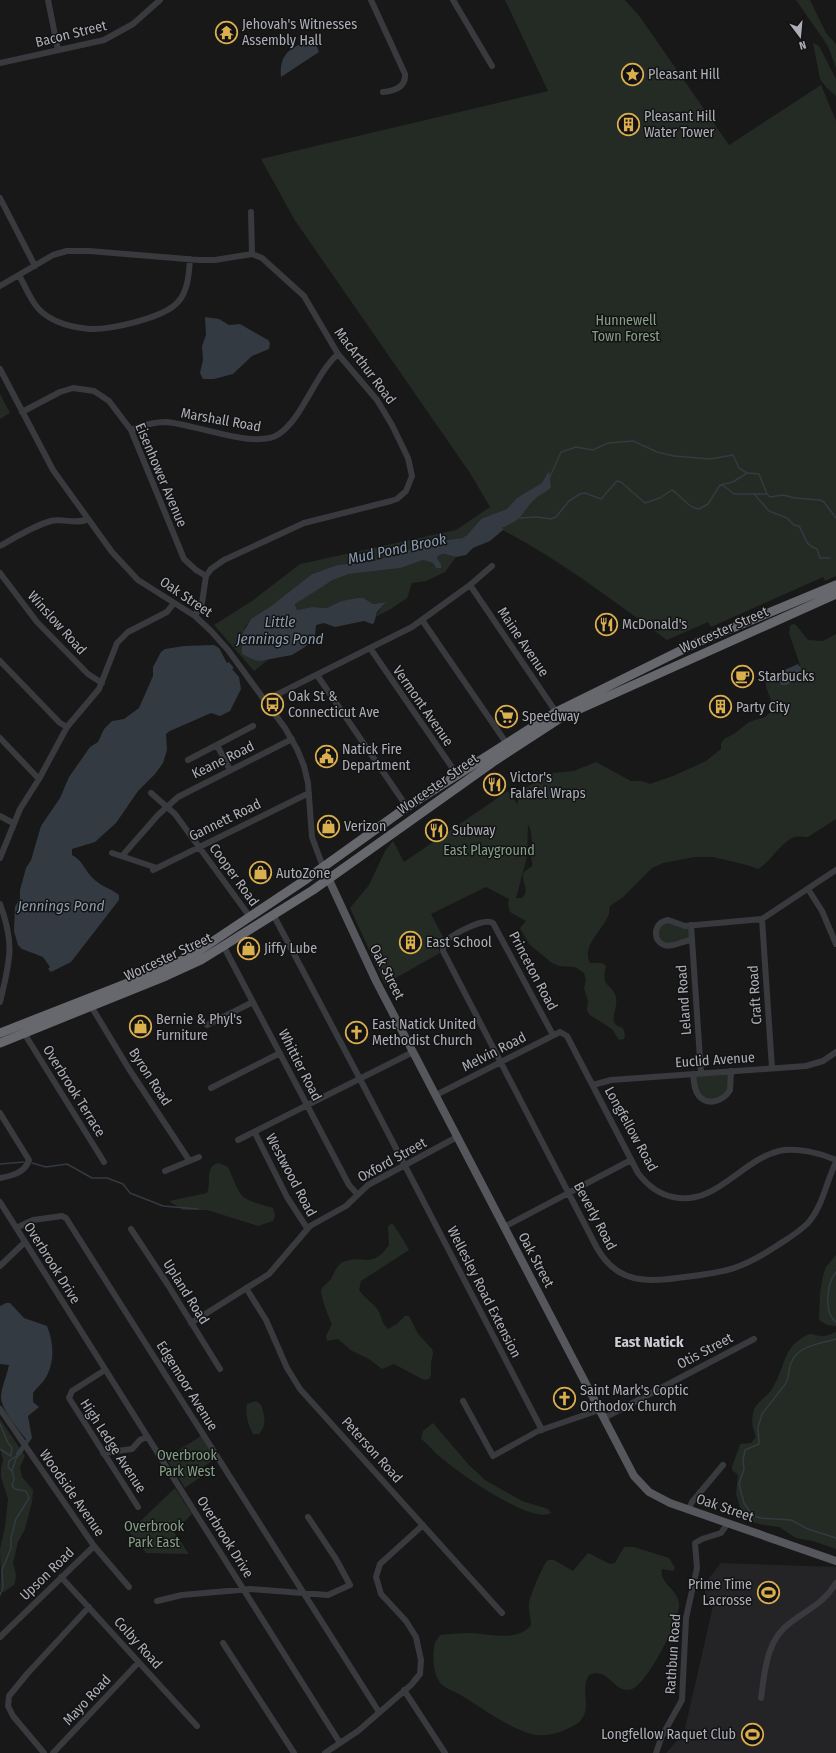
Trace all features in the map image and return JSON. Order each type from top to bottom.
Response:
[{"type":"highway","name":"Worcester Street","points":[[0,1033],[172,965],[205,947],[250,918],[407,808],[556,712],[639,670],[710,637],[836,585]]},
{"type":"highway","name":"Worcester Street","points":[[0,1043],[175,973],[224,947],[328,880],[545,727],[588,704],[644,681],[836,594]]},
{"type":"highway","points":[[639,670],[644,681]]},
{"type":"main road","name":"Oak Street","points":[[323,867],[376,981],[599,1410],[639,1482],[662,1499],[688,1510],[836,1561]]},
{"type":"street","points":[[48,0],[58,50]]},
{"type":"street","name":"Bacon Street","points":[[0,62],[96,42],[116,34],[133,24],[160,0]]},
{"type":"street","points":[[372,0],[405,74],[404,83],[401,86],[383,92]]},
{"type":"street","points":[[453,0],[492,66]]},
{"type":"street","points":[[0,198],[35,266]]},
{"type":"street","points":[[0,286],[53,255],[75,250],[190,260],[215,260],[252,254],[250,212]]},
{"type":"street","name":"MacArthur Road","points":[[206,576],[211,569],[224,560],[288,529],[314,520],[398,499],[406,491],[412,476],[411,465],[392,425],[377,400],[338,354],[308,302],[300,291],[267,261],[252,254]]},
{"type":"street","points":[[19,275],[35,304],[44,314],[66,324],[94,329],[149,318],[169,310],[178,302],[185,290],[190,260]]},
{"type":"street","name":"Marshall Road","points":[[131,430],[146,424],[168,422],[253,440],[272,438],[287,427],[326,368],[338,354]]},
{"type":"street","name":"Oak Street","points":[[0,369],[53,470],[112,552],[132,575],[195,616],[223,643],[266,700],[292,739],[304,763],[309,793],[312,837],[323,867]]},
{"type":"street","name":"Eisenhower Avenue","points":[[22,412],[67,389],[87,389],[99,394],[109,401],[131,430],[182,553],[191,567],[206,576]]},
{"type":"street","points":[[0,546],[45,523],[58,520],[78,522],[88,519]]},
{"type":"street","points":[[266,700],[422,620],[470,585],[492,566]]},
{"type":"street","name":"Winslow Road","points":[[0,573],[37,622],[88,674],[102,683]]},
{"type":"street","points":[[195,616],[202,603],[206,576]]},
{"type":"street","name":"Maine Avenue","points":[[470,585],[556,712]]},
{"type":"street","points":[[0,858],[23,803],[39,778],[67,727],[92,699],[102,683],[114,648],[121,638],[135,628],[167,612],[174,603]]},
{"type":"street","points":[[422,620],[507,744]]},
{"type":"street","name":"Vermont Avenue","points":[[370,648],[458,776]]},
{"type":"street","points":[[0,661],[60,722],[67,727]]},
{"type":"street","points":[[317,675],[407,808]]},
{"type":"street","points":[[188,760],[253,726]]},
{"type":"street","points":[[0,738],[39,778]]},
{"type":"street","name":"Keane Road","points":[[122,856],[167,806],[181,795],[292,739]]},
{"type":"street","points":[[217,745],[230,770]]},
{"type":"street","name":"Cooper Road","points":[[151,793],[167,806],[250,918]]},
{"type":"street","name":"Gannett Road","points":[[122,856],[155,869],[309,793]]},
{"type":"street","points":[[0,816],[13,824]]},
{"type":"street","points":[[112,854],[122,856]]},
{"type":"street","points":[[692,940],[680,941],[667,946],[658,941],[656,935],[658,925],[665,921],[673,921],[681,925],[691,926],[762,919],[836,870]]},
{"type":"street","points":[[808,889],[835,936],[836,944]]},
{"type":"street","points":[[0,904],[11,950],[10,961],[0,1002]]},
{"type":"street","name":"Wellesley Road Extension","points":[[274,916],[542,1430]]},
{"type":"street","name":"Craft Road","points":[[762,919],[772,1068]]},
{"type":"street","name":"Princeton Road","points":[[442,945],[446,940],[482,922],[490,921],[495,925],[553,1035]]},
{"type":"street","name":"Leland Road","points":[[691,926],[701,1073]]},
{"type":"street","name":"Beverly Road","points":[[442,945],[443,951],[597,1248],[609,1265],[631,1278],[645,1281],[721,1272],[735,1269],[756,1259],[791,1236],[806,1224],[814,1214],[836,1161]]},
{"type":"street","name":"Whittier Road","points":[[224,947],[349,1185],[357,1194]]},
{"type":"street","points":[[207,1025],[253,1002]]},
{"type":"street","name":"Byron Road","points":[[91,1006],[129,1069],[190,1160]]},
{"type":"street","name":"Melvin Road","points":[[436,1095],[553,1035],[563,1032]]},
{"type":"street","name":"Longfellow Road","points":[[563,1032],[568,1036],[638,1173],[651,1187],[668,1196],[687,1198],[709,1192],[757,1161],[781,1150],[800,1150],[836,1161]]},
{"type":"street","name":"Overbrook Terrace","points":[[24,1033],[104,1162]]},
{"type":"street","points":[[238,1140],[255,1133],[413,1052]]},
{"type":"street","name":"Euclid Avenue","points":[[593,1085],[611,1080],[812,1065],[823,1061],[836,1052]]},
{"type":"street","points":[[211,1088],[280,1053]]},
{"type":"street","points":[[693,1074],[695,1088],[700,1096],[705,1100],[713,1101],[721,1099],[730,1090],[731,1071]]},
{"type":"street","points":[[0,1113],[29,1160],[26,1167],[16,1174],[0,1178]]},
{"type":"street","name":"Westwood Road","points":[[255,1133],[287,1196],[307,1228]]},
{"type":"street","name":"Oxford Street","points":[[191,1323],[276,1268],[307,1228],[346,1206],[368,1185],[457,1137]]},
{"type":"street","points":[[165,1171],[199,1157]]},
{"type":"street","points":[[504,1227],[632,1160]]},
{"type":"street","name":"Overbrook Drive","points":[[0,1202],[340,1743]]},
{"type":"street","name":"Edgemoor Avenue","points":[[16,1228],[36,1220],[62,1216],[66,1218],[302,1594],[379,1712]]},
{"type":"street","name":"Upland Road","points":[[131,1229],[168,1284],[220,1369]]},
{"type":"street","points":[[0,1266],[25,1242]]},
{"type":"street","name":"Peterson Road","points":[[246,1288],[266,1320],[287,1368],[300,1389],[502,1613]]},
{"type":"street","name":"Otis Street","points":[[604,1418],[754,1339]]},
{"type":"street","name":"High Ledge Avenue","points":[[105,1370],[72,1391],[69,1398],[138,1507]]},
{"type":"street","points":[[463,1401],[493,1456],[542,1430],[599,1410]]},
{"type":"street","name":"Woodside Avenue","points":[[0,1409],[94,1546],[130,1587]]},
{"type":"street","points":[[103,1453],[132,1449],[140,1440],[147,1437]]},
{"type":"street","points":[[688,1510],[692,1502],[723,1465]]},
{"type":"street","points":[[157,1601],[182,1595],[244,1589],[328,1595],[350,1585],[336,1560],[308,1517]]},
{"type":"street","name":"Rathbun Road","points":[[656,1753],[662,1736],[682,1700],[686,1618],[697,1568],[696,1543],[702,1538],[721,1533],[728,1523]]},
{"type":"street","points":[[325,1753],[358,1731],[415,1681],[421,1670],[418,1643],[410,1626],[381,1594],[376,1583],[376,1577],[378,1568],[384,1560],[423,1525]]},
{"type":"street","name":"Upson Road","points":[[0,1637],[94,1546]]},
{"type":"street","name":"Colby Road","points":[[61,1577],[197,1726]]},
{"type":"street","points":[[761,1698],[767,1659],[774,1640],[789,1623],[823,1600],[836,1583]]},
{"type":"street","points":[[44,1753],[13,1716],[8,1706],[10,1696],[27,1674],[88,1607]]},
{"type":"street","points":[[223,1643],[294,1753]]},
{"type":"street","name":"Mayo Road","points":[[53,1753],[138,1663]]},
{"type":"street","points":[[404,1690],[445,1753]]},
{"type":"shaded area","points":[[721,1563],[836,1567],[836,1753],[666,1753],[684,1733],[713,1606],[705,1595],[705,1583]]},
{"type":"green space","name":"Hunnewell Town Forest","points":[[505,0],[625,0],[640,17],[729,145],[821,85],[836,121],[836,576],[825,581],[823,577],[711,627],[708,622],[667,640],[577,575],[530,545],[481,519],[467,535],[462,538],[427,545],[374,561],[337,565],[312,574],[271,606],[251,619],[245,627],[241,641],[243,652],[254,660],[269,659],[254,671],[214,625],[252,601],[300,564],[456,530],[490,507],[470,473],[294,219],[261,159],[548,91]]},
{"type":"green space","points":[[796,0],[810,0],[826,33],[836,44],[836,68],[828,46]]},
{"type":"green space","points":[[813,43],[819,46],[836,79],[836,96],[820,79]]},
{"type":"green space","points":[[0,394],[10,413],[0,419]]},
{"type":"green space","points":[[444,554],[456,557],[445,572],[426,581],[412,583],[407,598],[375,617],[385,602],[373,604],[349,600],[341,601],[327,608],[312,607],[297,610],[295,604],[298,601],[333,580],[349,574],[401,568],[423,560],[433,563],[436,568],[441,564],[437,558],[439,555]]},
{"type":"green space","name":"East Playground","points":[[793,624],[796,625],[808,640],[823,641],[836,634],[836,819],[808,837],[797,837],[790,839],[763,866],[758,869],[713,857],[695,857],[663,863],[652,868],[623,897],[610,906],[609,914],[590,944],[588,957],[590,963],[602,963],[606,966],[605,979],[616,997],[614,1022],[616,1025],[623,1028],[625,1035],[624,1039],[619,1040],[612,1029],[590,1015],[587,1011],[588,1001],[584,988],[586,980],[584,973],[575,967],[559,966],[552,963],[529,944],[520,928],[526,921],[510,912],[508,904],[509,899],[486,887],[431,914],[443,937],[438,946],[440,953],[385,984],[350,908],[369,885],[385,851],[393,841],[404,862],[508,791],[518,805],[517,793],[551,773],[574,771],[596,762],[631,781],[641,781],[650,784],[673,776],[706,761],[721,749],[721,744],[724,739],[734,734],[749,722],[765,717],[772,711],[765,682],[766,678],[782,671],[780,678],[787,685],[800,677],[800,665],[789,633],[790,626]],"holes":[[[528,824],[532,836],[532,866],[523,874],[526,890],[524,895],[522,898],[516,898],[527,857]]]},
{"type":"green space","points":[[662,922],[691,925],[692,940],[664,945],[656,935]]},
{"type":"green space","points":[[731,1071],[731,1086],[717,1101],[699,1096],[693,1074]]},
{"type":"green space","points":[[219,1163],[228,1167],[239,1192],[243,1196],[253,1202],[273,1208],[275,1216],[273,1221],[258,1226],[207,1210],[183,1210],[169,1201],[207,1193],[210,1171],[214,1165]]},
{"type":"green space","points":[[392,1223],[409,1250],[361,1281],[359,1290],[377,1309],[383,1323],[388,1329],[397,1324],[405,1316],[409,1316],[418,1334],[432,1349],[431,1375],[429,1379],[424,1380],[394,1364],[382,1369],[369,1359],[352,1351],[338,1339],[327,1341],[326,1336],[332,1324],[323,1301],[321,1292],[322,1288],[331,1279],[337,1267],[341,1263],[356,1259],[372,1259],[382,1253],[389,1245],[388,1227]]},
{"type":"green space","points":[[836,1255],[836,1326],[827,1325],[819,1320],[820,1293],[823,1276],[826,1267]]},
{"type":"green space","points":[[836,1332],[836,1549],[813,1541],[796,1538],[779,1527],[748,1521],[741,1510],[736,1494],[738,1475],[732,1470],[732,1467],[740,1444],[751,1443],[756,1437],[752,1422],[754,1409],[771,1391],[791,1348],[802,1338],[808,1335],[812,1334],[823,1336]]},
{"type":"green space","points":[[256,1401],[261,1405],[264,1424],[262,1431],[259,1434],[253,1434],[247,1419],[246,1408],[247,1404]]},
{"type":"green space","points":[[0,1419],[25,1456],[20,1467],[22,1477],[33,1490],[32,1502],[25,1529],[18,1542],[13,1563],[16,1575],[15,1582],[14,1585],[4,1592],[0,1590],[0,1549],[5,1527],[8,1499],[1,1477],[3,1461],[0,1448]]},
{"type":"green space","points":[[433,1423],[469,1465],[485,1480],[522,1501],[548,1509],[551,1513],[541,1515],[511,1504],[494,1495],[461,1473],[421,1439],[423,1431]]},
{"type":"green space","name":"Overbrook Park West","points":[[201,1436],[215,1459],[200,1469],[203,1475],[185,1488],[166,1458]]},
{"type":"green space","name":"Overbrook Park East","points":[[175,1488],[192,1514],[174,1532],[189,1554],[146,1553],[129,1532]]},
{"type":"green space","points":[[624,1547],[634,1547],[669,1558],[675,1568],[673,1571],[662,1569],[663,1579],[675,1593],[679,1603],[675,1622],[662,1650],[646,1676],[638,1685],[632,1689],[626,1690],[620,1688],[602,1674],[596,1673],[589,1675],[585,1687],[586,1706],[583,1718],[578,1723],[564,1730],[553,1734],[537,1735],[527,1733],[507,1724],[440,1683],[435,1673],[433,1657],[435,1643],[440,1635],[468,1633],[502,1636],[518,1634],[525,1631],[531,1625],[529,1608],[530,1599],[540,1574],[548,1560],[554,1560],[573,1571],[588,1553],[610,1564],[615,1563]]},
{"type":"water","points":[[309,41],[315,42],[319,52],[281,77],[282,63],[287,53],[296,46]]},
{"type":"water","points":[[205,317],[219,319],[229,325],[240,324],[268,340],[270,343],[269,349],[252,356],[233,374],[214,379],[203,379],[200,373],[203,360],[202,346],[206,335]]},
{"type":"water","name":"Little Jennings Pond","points":[[549,471],[551,487],[536,498],[518,519],[501,528],[504,529],[490,541],[473,548],[466,555],[456,557],[444,554],[439,555],[437,558],[441,564],[441,568],[436,568],[433,563],[423,560],[401,568],[349,574],[333,580],[295,604],[297,610],[312,607],[327,608],[341,601],[358,598],[363,598],[373,604],[386,602],[377,612],[374,623],[372,624],[364,621],[335,627],[324,623],[316,625],[315,636],[305,647],[292,655],[260,661],[254,660],[242,654],[242,634],[251,619],[271,606],[312,574],[337,565],[374,561],[435,542],[462,538],[467,535],[481,519],[507,509],[517,498],[542,483]]},
{"type":"water","name":"Jennings Pond","points":[[214,645],[219,648],[227,663],[229,662],[234,668],[232,669],[239,677],[241,689],[230,711],[220,716],[211,713],[166,734],[167,750],[163,763],[155,774],[138,791],[116,823],[95,842],[72,849],[72,855],[90,875],[99,883],[119,895],[119,900],[71,962],[51,972],[48,969],[50,967],[43,957],[22,949],[18,945],[14,931],[15,907],[20,898],[20,890],[26,868],[31,860],[41,826],[60,798],[69,777],[90,747],[98,742],[104,729],[112,721],[124,719],[139,708],[153,676],[153,667],[161,652],[165,649],[184,646]]},
{"type":"water","points":[[798,664],[801,668],[800,677],[787,685],[781,685],[778,680],[782,671]]},
{"type":"water","points":[[10,1303],[24,1318],[47,1326],[52,1346],[51,1366],[44,1381],[33,1393],[33,1402],[39,1407],[28,1416],[32,1438],[16,1459],[16,1453],[26,1439],[10,1419],[4,1407],[1,1396],[9,1365],[0,1364],[0,1306]]},
{"type":"waterway","name":"Mud Pond Brook","points":[[549,479],[561,452],[576,447],[593,450],[608,443],[633,441],[657,452],[674,456],[710,459],[733,455],[739,468],[747,473]]},
{"type":"waterway","name":"Mud Pond Brook","points":[[519,518],[537,517],[551,519],[556,517],[569,501],[580,494],[585,493],[601,499],[617,481],[621,482],[645,503],[660,498],[672,490],[692,507],[699,509],[708,504],[720,485],[733,482],[747,473],[759,474],[767,494],[770,497],[783,495],[795,498],[820,500],[824,502],[836,518]]},
{"type":"waterway","name":"Mud Pond Brook","points":[[720,485],[724,486],[734,494],[766,494]]},
{"type":"waterway","name":"Mud Pond Brook","points":[[755,495],[769,511],[787,518],[794,525],[799,526],[807,543],[817,549],[820,558],[830,558]]},
{"type":"waterway","points":[[0,1164],[24,1162]]},
{"type":"waterway","points":[[32,1163],[46,1167],[67,1164],[92,1178],[107,1178],[123,1184],[130,1193],[163,1206],[198,1209]]},
{"type":"waterway","points":[[836,1272],[830,1283],[828,1297],[829,1312],[836,1322]]},
{"type":"waterway","points":[[836,1339],[805,1348],[795,1356],[791,1364],[786,1383],[762,1414],[758,1427],[759,1444],[745,1450],[743,1460],[744,1469],[739,1484],[744,1503],[752,1515],[760,1518],[791,1520],[808,1529],[836,1538]]},
{"type":"waterway","points":[[0,1424],[8,1443],[12,1448],[11,1455]]},
{"type":"waterway","points":[[0,1449],[11,1456]]},
{"type":"waterway","points":[[12,1471],[8,1467],[9,1461],[17,1456]]},
{"type":"waterway","points":[[0,1595],[3,1588],[2,1570],[11,1548],[11,1538],[16,1519],[29,1498],[26,1491],[15,1489],[12,1486],[14,1479],[12,1471],[16,1459]]},
{"type":"place","name":"Jehovah's Witnesses Assembly Hall","points":[[227,32]]},
{"type":"place","name":"Pleasant Hill","points":[[632,74]]},
{"type":"place","name":"Pleasant Hill Water Tower","points":[[628,124]]},
{"type":"place","name":"McDonald's","points":[[606,624]]},
{"type":"place","name":"Starbucks","points":[[742,676]]},
{"type":"place","name":"Oak St & Connecticut Ave","points":[[273,704]]},
{"type":"place","name":"Party City","points":[[720,707]]},
{"type":"place","name":"Speedway","points":[[506,716]]},
{"type":"place","name":"Natick Fire Department","points":[[327,757]]},
{"type":"place","name":"Victor's Falafel Wraps","points":[[495,785]]},
{"type":"place","name":"Verizon","points":[[328,826]]},
{"type":"place","name":"Subway","points":[[436,830]]},
{"type":"place","name":"AutoZone","points":[[261,873]]},
{"type":"place","name":"East School","points":[[410,942]]},
{"type":"place","name":"Jiffy Lube","points":[[249,948]]},
{"type":"place","name":"Bernie & Phyl's Furniture","points":[[140,1027]]},
{"type":"place","name":"East Natick United Methodist Church","points":[[357,1032]]},
{"type":"place","name":"Saint Mark's Coptic Orthodox Church","points":[[564,1398]]},
{"type":"place","name":"Prime Time Lacrosse","points":[[768,1592]]},
{"type":"place","name":"Longfellow Raquet Club","points":[[752,1734]]},
{"type":"district","name":"East Natick","points":[[649,1342]]}]
